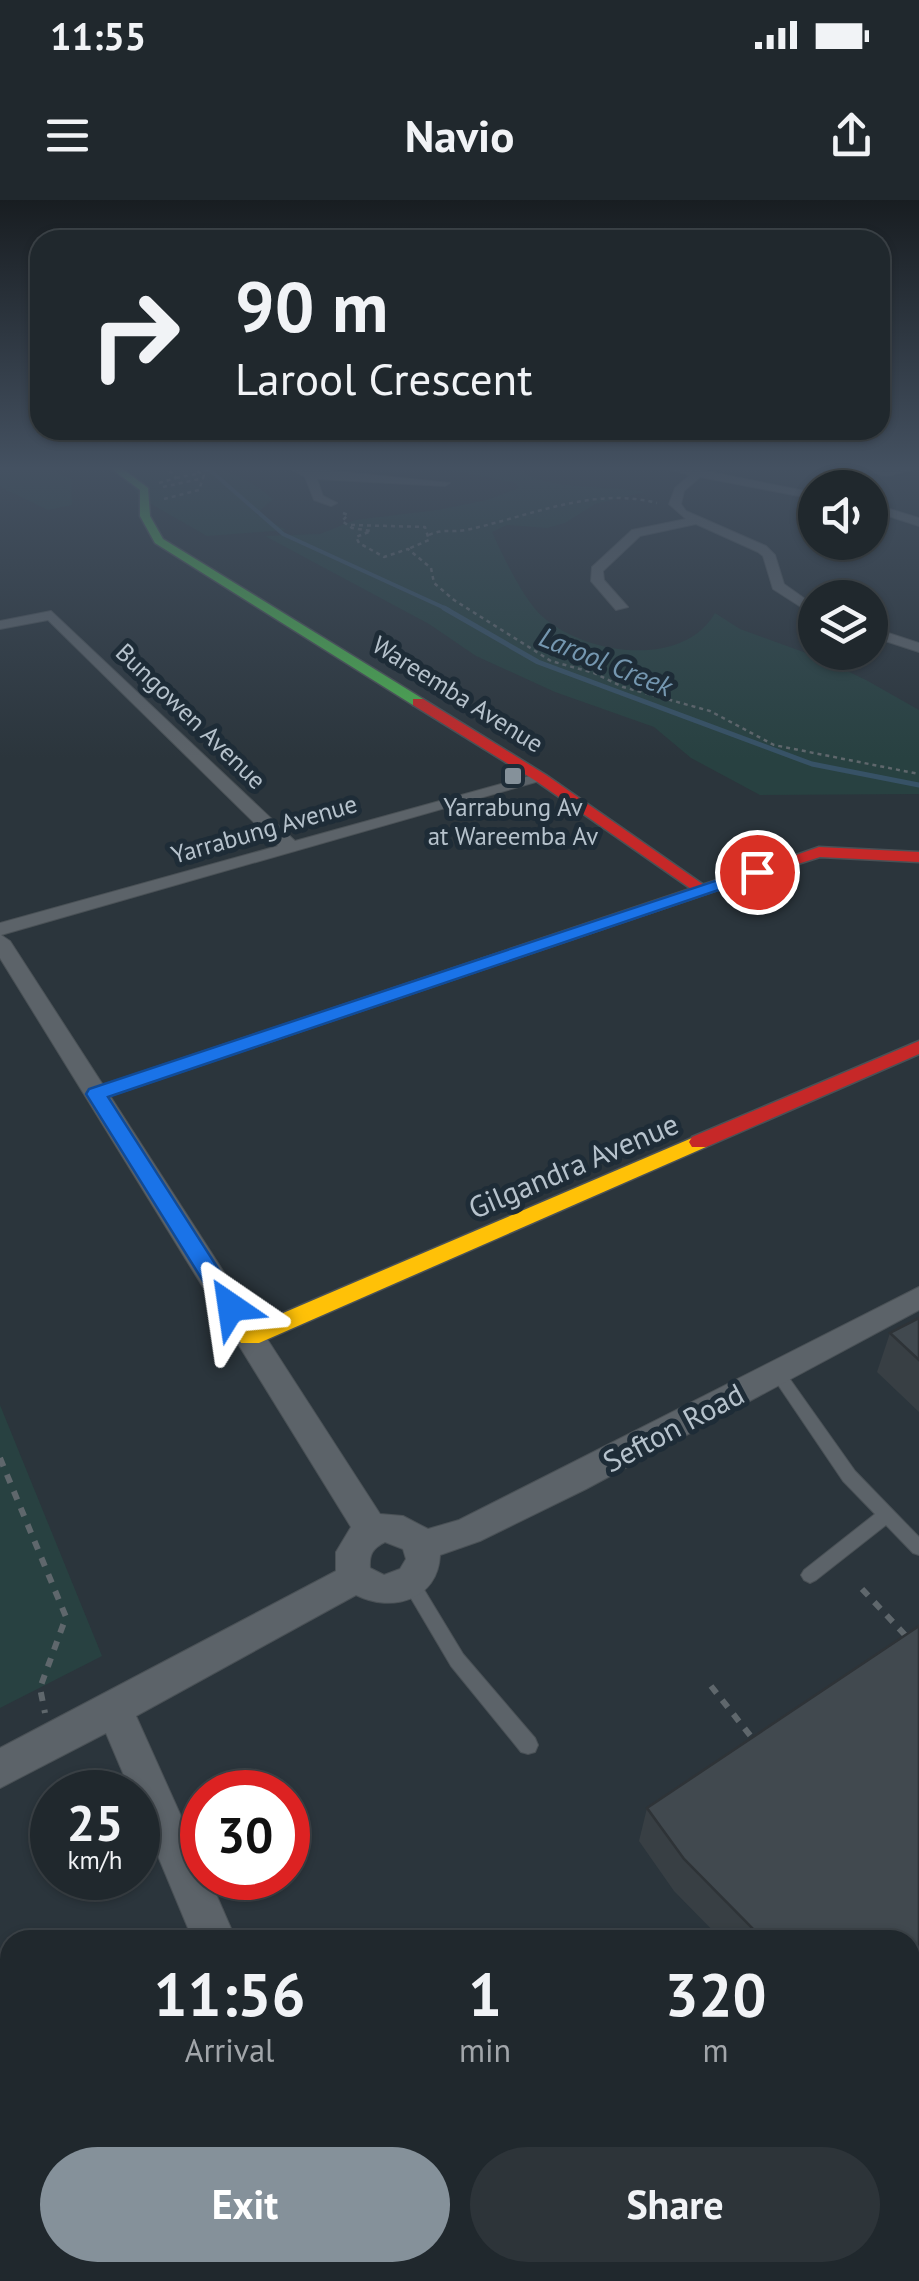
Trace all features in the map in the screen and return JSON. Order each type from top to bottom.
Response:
[{"type":"street","name":"Wareemba Avenue","points":[[195,563],[541,778],[703,890]]},
{"type":"street","points":[[604,563],[597,570],[598,581],[621,607]]},
{"type":"street","points":[[771,563],[778,586],[798,600]]},
{"type":"street","name":"Bungowen Avenue","points":[[0,625],[50,615],[291,848]]},
{"type":"street","points":[[888,637],[919,648]]},
{"type":"street","name":"Yarrabung Avenue","points":[[0,929],[541,778]]},
{"type":"street","points":[[96,1094],[819,852],[919,857]]},
{"type":"street","points":[[0,941],[371,1530]]},
{"type":"street","name":"Gilgandra Avenue","points":[[250,1338],[919,1047]]},
{"type":"street","name":"Sefton Road","points":[[422,1546],[503,1514],[919,1297]]},
{"type":"street","points":[[400,1528],[422,1546],[421,1572],[411,1583],[382,1591],[356,1578],[351,1566],[352,1552],[371,1530],[400,1528]]},
{"type":"street","points":[[0,1769],[356,1578]]},
{"type":"street","points":[[114,1708],[212,1930]]},
{"type":"lane","points":[[777,1372],[849,1476],[919,1548]]},
{"type":"lane","points":[[810,1575],[887,1515]]},
{"type":"lane","points":[[411,1583],[458,1660],[528,1745]]},
{"type":"path","points":[[425,563],[431,568],[434,583],[454,600],[551,661],[699,708],[774,745],[919,774]]},
{"type":"path","points":[[0,1458],[66,1617],[40,1688],[50,1743]]},
{"type":"path","points":[[862,1589],[906,1636]]},
{"type":"path","points":[[711,1686],[754,1739]]},
{"type":"green space","points":[[316,563],[507,563],[543,617],[561,630],[608,647],[658,649],[681,643],[700,631],[715,613],[740,629],[798,650],[798,670],[845,670],[919,710],[919,794],[760,795],[691,758],[654,727],[555,692],[476,656],[429,624]]},
{"type":"green space","points":[[0,1405],[102,1656],[0,1708]]},
{"type":"building","points":[[919,1318],[919,1360],[890,1333]]},
{"type":"building","points":[[919,1626],[919,1930],[754,1930],[684,1859],[647,1808]]},
{"type":"waterway","name":"Larool Creek","points":[[347,563],[449,610]]},
{"type":"waterway","name":"Larool Creek","points":[[444,608],[538,662],[812,764],[919,785]]},
{"type":"traffic: fast","points":[[195,563],[418,702]]},
{"type":"traffic: fast","points":[[96,1094],[744,876]]},
{"type":"traffic: slow","points":[[250,1337],[699,1142]]},
{"type":"traffic: jam","points":[[418,702],[541,778],[703,890]]},
{"type":"traffic: jam","points":[[744,876],[819,852],[919,857]]},
{"type":"traffic: jam","points":[[699,1142],[919,1047]]},
{"type":"place","name":"Yarrabung Av at Wareemba Av","points":[[513,776]]},
{"type":"route","points":[[231,1307],[96,1094],[757,872]]}]
